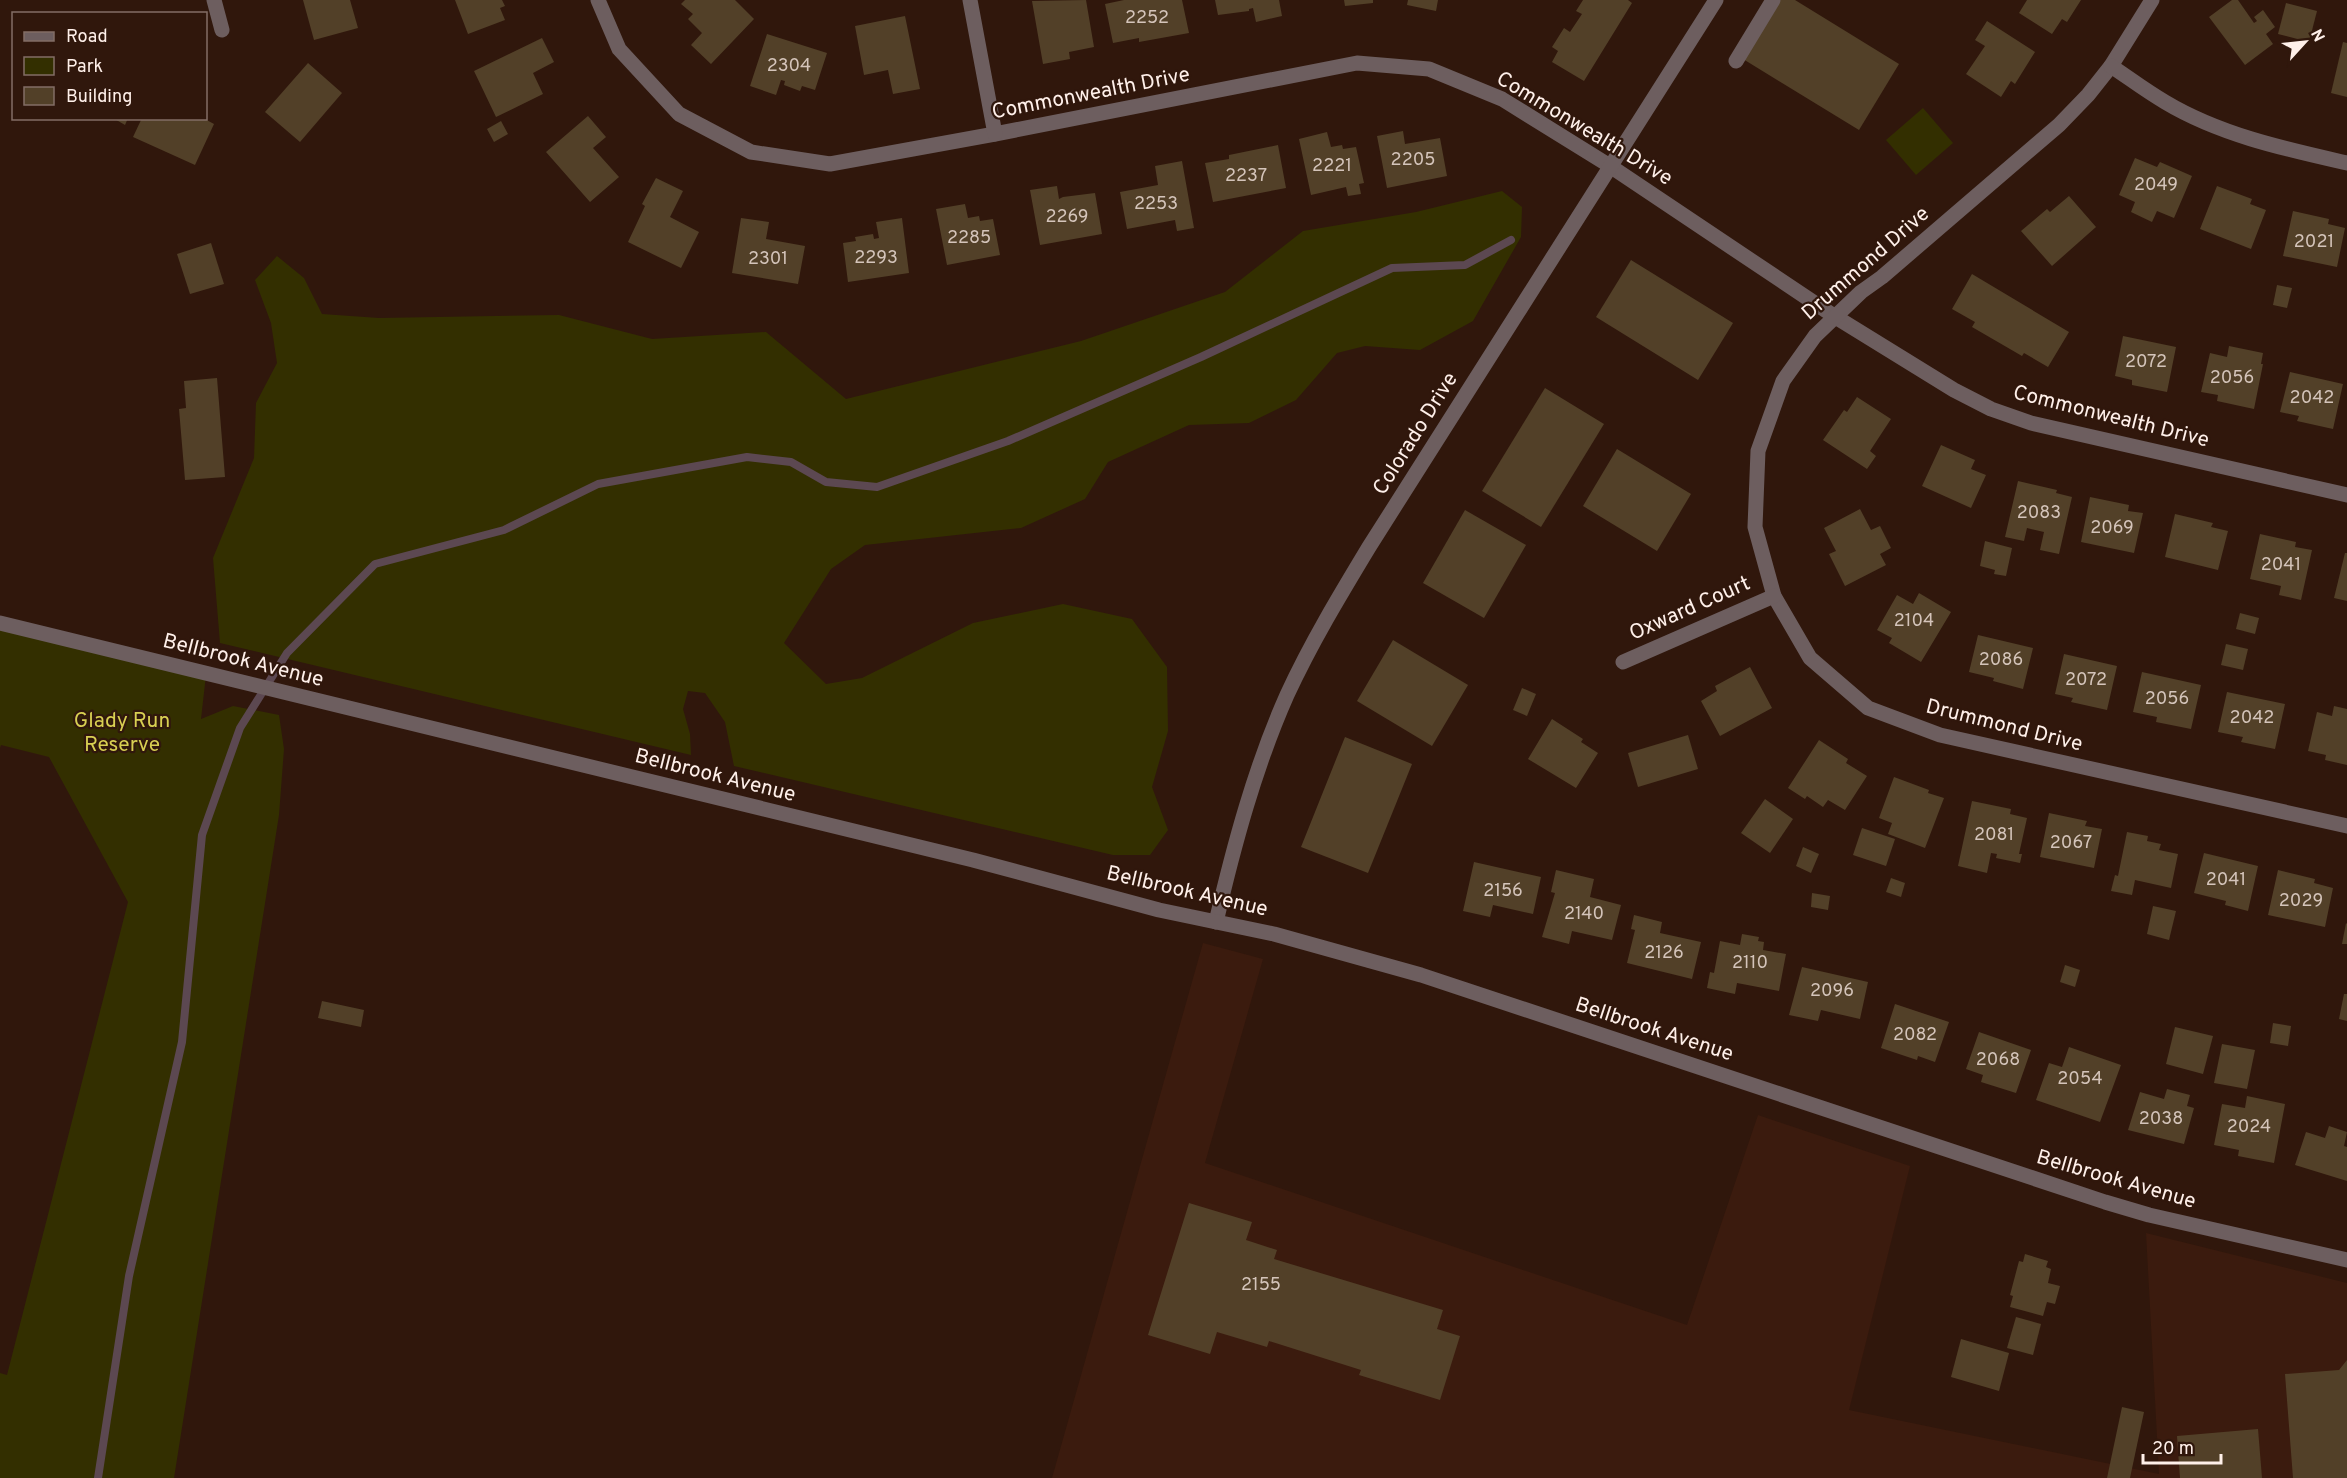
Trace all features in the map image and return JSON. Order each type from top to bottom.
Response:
[{"type":"street","points":[[214,0],[222,30]]},
{"type":"street","name":"Commonwealth Drive","points":[[598,0],[619,49],[679,114],[751,152],[830,164],[1357,63],[1429,69],[1502,99],[1610,166],[1834,316],[1954,390],[1992,409],[2031,423],[2347,495]]},
{"type":"street","points":[[970,0],[995,134]]},
{"type":"street","name":"Colorado Drive","points":[[1216,922],[1232,855],[1260,763],[1287,696],[1315,638],[1369,547],[1716,0]]},
{"type":"street","points":[[1736,61],[1773,0]]},
{"type":"street","name":"Drummond Drive","points":[[2152,0],[2111,66],[2088,95],[2059,125],[1834,316],[1815,336],[1783,381],[1758,451],[1755,527],[1774,596],[1810,658],[1868,708],[1940,735],[2347,826]]},
{"type":"street","points":[[2111,66],[2166,103],[2222,129],[2279,147],[2347,163]]},
{"type":"street","name":"Oxward Court","points":[[1623,662],[1774,596]]},
{"type":"street","name":"Bellbrook Avenue","points":[[0,623],[973,861],[1159,910],[1274,934],[1421,975],[2149,1215],[2347,1260]]},
{"type":"shaded area","points":[[1203,943],[1263,959],[1205,1163],[1687,1325],[1758,1115],[1910,1166],[1849,1410],[2159,1474],[2146,1233],[2347,1283],[2347,1478],[1052,1478]]},
{"type":"green space","points":[[1923,108],[1953,143],[1916,175],[1886,140]]},
{"type":"green space","points":[[1502,191],[1522,207],[1521,237],[1473,321],[1420,350],[1365,346],[1337,353],[1296,400],[1249,423],[1189,425],[1108,462],[1085,499],[1021,528],[865,545],[831,569],[784,643],[826,684],[862,678],[973,623],[1063,604],[1132,619],[1167,667],[1168,731],[1152,787],[1168,830],[1150,855],[1113,855],[734,766],[725,722],[705,693],[688,691],[683,709],[690,734],[691,755],[220,643],[213,558],[254,458],[256,403],[277,363],[271,323],[255,280],[277,256],[304,278],[322,314],[379,318],[559,315],[652,339],[766,332],[846,399],[1081,341],[1225,292],[1303,231],[1416,212]]},
{"type":"green space","name":"Glady Run Reserve","points":[[0,626],[206,675],[201,719],[233,706],[279,715],[284,749],[279,815],[174,1478],[0,1478],[0,1373],[7,1375],[128,902],[49,757],[1,745],[0,748]]},
{"type":"building","points":[[303,0],[350,0],[358,28],[314,40]]},
{"type":"building","points":[[455,0],[502,0],[505,6],[500,8],[505,20],[468,34]]},
{"type":"building","points":[[685,0],[735,0],[754,19],[711,64],[691,45],[702,33],[688,19],[693,14],[681,4]]},
{"type":"building","points":[[1086,0],[1094,47],[1069,52],[1070,59],[1043,64],[1032,1]]},
{"type":"building","points":[[1124,0],[1182,0],[1189,33],[1139,42],[1139,38],[1113,43],[1105,4]]},
{"type":"building","points":[[1215,0],[1279,0],[1282,16],[1256,22],[1253,8],[1249,11],[1218,15]]},
{"type":"building","points":[[1344,0],[1373,0],[1373,3],[1345,6]]},
{"type":"building","points":[[1408,0],[1438,0],[1436,11],[1407,5]]},
{"type":"building","points":[[1583,0],[1628,0],[1632,3],[1584,81],[1552,62],[1558,51],[1552,47],[1564,28],[1570,32],[1582,14],[1576,11]]},
{"type":"building","points":[[1778,0],[1795,0],[1899,64],[1859,130],[1743,59]]},
{"type":"building","points":[[2027,0],[2081,0],[2067,22],[2062,19],[2052,34],[2019,13]]},
{"type":"building","points":[[2232,0],[2238,0],[2254,23],[2257,21],[2254,17],[2263,10],[2275,27],[2266,34],[2273,44],[2245,65],[2209,17]]},
{"type":"building","points":[[2286,3],[2317,11],[2309,42],[2278,34]]},
{"type":"building","points":[[905,16],[920,89],[893,94],[888,70],[864,75],[855,26]]},
{"type":"building","points":[[1987,21],[2035,52],[2015,84],[2011,81],[2001,97],[1966,74],[1985,46],[1975,40]]},
{"type":"building","points":[[767,34],[827,53],[815,90],[802,86],[800,91],[784,85],[785,81],[781,80],[776,95],[750,86]]},
{"type":"building","points":[[542,38],[554,62],[533,73],[543,94],[496,117],[474,71]]},
{"type":"building","points":[[2343,42],[2347,43],[2347,97],[2331,93]]},
{"type":"building","points":[[308,63],[342,93],[300,142],[265,112]]},
{"type":"building","points":[[588,116],[606,137],[593,148],[619,177],[590,202],[546,152]]},
{"type":"building","points":[[116,120],[127,120],[125,125]]},
{"type":"building","points":[[141,120],[207,120],[214,124],[195,165],[133,137]]},
{"type":"building","points":[[501,121],[508,134],[494,142],[487,129]]},
{"type":"building","points":[[1403,131],[1405,144],[1440,138],[1447,176],[1387,188],[1377,136]]},
{"type":"building","points":[[1327,132],[1331,147],[1342,145],[1343,149],[1356,147],[1364,183],[1359,184],[1361,194],[1348,196],[1346,187],[1311,195],[1299,139]]},
{"type":"building","points":[[1278,145],[1286,188],[1213,202],[1205,163],[1229,159],[1229,155]]},
{"type":"building","points":[[2135,158],[2157,167],[2160,162],[2192,176],[2174,218],[2157,211],[2152,222],[2131,212],[2135,202],[2119,195]]},
{"type":"building","points":[[1182,161],[1194,228],[1177,231],[1175,220],[1127,229],[1120,192],[1158,185],[1155,166]]},
{"type":"building","points":[[656,178],[683,191],[670,217],[699,232],[681,268],[628,242],[645,206],[642,204]]},
{"type":"building","points":[[1057,186],[1059,199],[1095,193],[1102,234],[1040,245],[1030,190]]},
{"type":"building","points":[[2217,186],[2252,199],[2250,204],[2266,210],[2251,249],[2200,229]]},
{"type":"building","points":[[2069,196],[2096,227],[2052,266],[2021,231],[2047,209],[2050,212]]},
{"type":"building","points":[[965,204],[968,218],[979,216],[980,221],[993,219],[1000,255],[947,265],[936,209]]},
{"type":"building","points":[[2293,211],[2329,219],[2328,224],[2345,228],[2337,267],[2283,256]]},
{"type":"building","points":[[741,218],[769,222],[766,239],[805,246],[798,284],[732,273]]},
{"type":"building","points":[[902,218],[909,273],[848,282],[843,243],[856,241],[855,237],[873,234],[874,239],[879,238],[876,222]]},
{"type":"building","points":[[211,243],[224,284],[190,294],[177,254]]},
{"type":"building","points":[[1631,260],[1733,323],[1698,380],[1596,317]]},
{"type":"building","points":[[1972,274],[2069,332],[2048,367],[2024,353],[2022,356],[1972,327],[1975,322],[1952,309]]},
{"type":"building","points":[[2277,285],[2292,288],[2287,308],[2273,305]]},
{"type":"building","points":[[2123,336],[2176,347],[2167,392],[2132,385],[2132,380],[2115,376]]},
{"type":"building","points":[[2229,346],[2263,353],[2254,409],[2217,401],[2218,395],[2201,392],[2210,353],[2227,357]]},
{"type":"building","points":[[2290,372],[2343,384],[2333,429],[2297,421],[2299,416],[2280,412]]},
{"type":"building","points":[[217,378],[225,477],[185,480],[179,409],[186,408],[184,381]]},
{"type":"building","points":[[1545,388],[1604,424],[1541,527],[1482,491]]},
{"type":"building","points":[[1857,397],[1891,419],[1870,451],[1876,456],[1867,469],[1823,440],[1844,410],[1847,412]]},
{"type":"building","points":[[1941,445],[1975,460],[1971,469],[1986,475],[1971,508],[1922,486]]},
{"type":"building","points":[[1617,449],[1691,494],[1657,551],[1583,506]]},
{"type":"building","points":[[2018,481],[2057,490],[2056,493],[2072,497],[2059,554],[2040,550],[2044,532],[2027,528],[2024,541],[2005,537]]},
{"type":"building","points":[[2090,497],[2129,505],[2128,511],[2143,513],[2134,553],[2081,542]]},
{"type":"building","points":[[1860,509],[1871,530],[1880,526],[1891,548],[1880,554],[1886,565],[1845,586],[1829,554],[1836,551],[1824,528]]},
{"type":"building","points":[[1465,510],[1526,545],[1484,618],[1423,583]]},
{"type":"building","points":[[2175,514],[2213,523],[2211,527],[2228,531],[2218,570],[2165,557]]},
{"type":"building","points":[[2260,534],[2296,542],[2295,547],[2312,550],[2301,600],[2279,595],[2281,586],[2250,579]]},
{"type":"building","points":[[1985,541],[2012,548],[2006,576],[1994,574],[1995,570],[1980,566]]},
{"type":"building","points":[[2345,553],[2347,553],[2347,601],[2334,598]]},
{"type":"building","points":[[1919,593],[1951,612],[1921,662],[1889,643],[1892,638],[1877,630],[1897,595],[1913,604]]},
{"type":"building","points":[[2240,613],[2259,618],[2255,634],[2236,629]]},
{"type":"building","points":[[1978,635],[2033,648],[2023,689],[1969,672]]},
{"type":"building","points":[[1393,640],[1468,685],[1432,746],[1357,701]]},
{"type":"building","points":[[2226,644],[2248,649],[2243,670],[2221,665]]},
{"type":"building","points":[[2064,654],[2117,666],[2107,710],[2071,702],[2073,698],[2055,694]]},
{"type":"building","points":[[1750,667],[1772,708],[1720,736],[1701,701],[1717,691],[1715,686]]},
{"type":"building","points":[[2142,672],[2201,685],[2191,729],[2156,722],[2157,717],[2133,712]]},
{"type":"building","points":[[1522,688],[1536,694],[1527,716],[1513,710]]},
{"type":"building","points":[[2227,692],[2285,704],[2275,749],[2241,742],[2243,737],[2218,732]]},
{"type":"building","points":[[2334,706],[2347,709],[2347,765],[2325,760],[2326,755],[2308,751],[2317,712],[2332,716]]},
{"type":"building","points":[[1552,719],[1583,739],[1581,742],[1598,753],[1576,788],[1528,759]]},
{"type":"building","points":[[1688,735],[1698,769],[1638,787],[1628,753]]},
{"type":"building","points":[[1345,737],[1412,764],[1368,873],[1301,847]]},
{"type":"building","points":[[1819,740],[1848,759],[1846,763],[1867,776],[1845,810],[1828,800],[1823,807],[1807,796],[1805,799],[1788,788]]},
{"type":"building","points":[[1894,777],[1944,798],[1925,848],[1888,834],[1892,823],[1879,818]]},
{"type":"building","points":[[1765,799],[1793,819],[1770,853],[1741,833]]},
{"type":"building","points":[[1972,801],[2011,809],[2010,814],[2027,818],[2019,854],[2022,854],[2020,863],[1996,858],[1997,854],[1991,853],[1987,873],[1958,866]]},
{"type":"building","points":[[2049,813],[2087,821],[2085,826],[2102,829],[2094,868],[2040,857]]},
{"type":"building","points":[[1862,828],[1895,839],[1886,866],[1853,855]]},
{"type":"building","points":[[2127,832],[2148,836],[2147,841],[2161,844],[2159,850],[2178,854],[2171,888],[2135,880],[2132,895],[2111,891],[2115,875],[2118,876]]},
{"type":"building","points":[[1803,847],[1819,854],[1811,873],[1796,866]]},
{"type":"building","points":[[2204,853],[2258,866],[2248,911],[2225,905],[2226,901],[2194,893]]},
{"type":"building","points":[[1474,862],[1541,877],[1533,914],[1493,905],[1490,917],[1463,911]]},
{"type":"building","points":[[1556,870],[1594,879],[1590,897],[1621,905],[1612,940],[1572,931],[1569,944],[1542,937],[1555,893],[1551,892]]},
{"type":"building","points":[[2278,870],[2315,879],[2314,883],[2333,888],[2325,927],[2268,915]]},
{"type":"building","points":[[1891,878],[1905,883],[1901,897],[1886,892]]},
{"type":"building","points":[[1812,893],[1830,896],[1828,910],[1811,907]]},
{"type":"building","points":[[2153,906],[2176,911],[2169,940],[2147,934]]},
{"type":"building","points":[[1634,915],[1662,922],[1660,933],[1701,942],[1692,979],[1627,963],[1635,930],[1631,929]]},
{"type":"building","points":[[2346,923],[2347,944],[2342,944]]},
{"type":"building","points":[[1742,934],[1759,937],[1758,941],[1764,942],[1763,950],[1786,954],[1779,991],[1737,983],[1735,994],[1707,988],[1710,972],[1714,973],[1720,941],[1740,945]]},
{"type":"building","points":[[2065,965],[2080,970],[2075,987],[2060,982]]},
{"type":"building","points":[[1802,967],[1868,982],[1860,1019],[1821,1010],[1818,1021],[1789,1015]]},
{"type":"building","points":[[2344,994],[2347,994],[2347,1021],[2339,1019]]},
{"type":"building","points":[[322,1001],[364,1010],[361,1027],[318,1018]]},
{"type":"building","points":[[1895,1004],[1949,1022],[1935,1062],[1918,1056],[1917,1060],[1881,1048]]},
{"type":"building","points":[[2273,1023],[2291,1026],[2288,1046],[2270,1043]]},
{"type":"building","points":[[2175,1027],[2213,1036],[2203,1074],[2166,1064]]},
{"type":"building","points":[[1979,1032],[2031,1050],[2016,1093],[1981,1082],[1983,1075],[1966,1069]]},
{"type":"building","points":[[2222,1044],[2255,1050],[2247,1089],[2214,1083]]},
{"type":"building","points":[[2069,1047],[2121,1065],[2100,1122],[2036,1100],[2049,1063],[2062,1067]]},
{"type":"building","points":[[2167,1089],[2190,1095],[2187,1106],[2194,1108],[2184,1144],[2128,1130],[2140,1092],[2164,1099]]},
{"type":"building","points":[[2247,1096],[2285,1104],[2274,1163],[2238,1156],[2239,1150],[2214,1145],[2222,1104],[2245,1108]]},
{"type":"building","points":[[2329,1126],[2347,1132],[2344,1146],[2347,1147],[2347,1181],[2295,1165],[2306,1132],[2325,1138]]},
{"type":"building","points":[[1189,1203],[1252,1222],[1246,1240],[1277,1250],[1274,1259],[1443,1310],[1437,1329],[1460,1336],[1440,1400],[1359,1375],[1361,1370],[1269,1341],[1267,1347],[1217,1332],[1210,1354],[1148,1335]]},
{"type":"building","points":[[2025,1254],[2048,1261],[2046,1267],[2051,1269],[2048,1283],[2060,1286],[2055,1304],[2047,1302],[2043,1316],[2010,1307],[2013,1296],[2010,1295],[2019,1261],[2023,1262]]},
{"type":"building","points":[[2016,1317],[2041,1324],[2033,1355],[2007,1348]]},
{"type":"building","points":[[1961,1339],[2009,1353],[1999,1391],[1951,1377]]},
{"type":"building","points":[[2347,1360],[2347,1478],[2293,1478],[2285,1374],[2339,1370]]},
{"type":"building","points":[[2122,1407],[2144,1412],[2130,1478],[2107,1478]]},
{"type":"building","points":[[2258,1429],[2262,1478],[2180,1478],[2177,1436]]},
{"type":"waterway","points":[[98,1478],[129,1276],[182,1042],[202,835],[240,728],[287,653],[375,564],[504,530],[598,484],[747,457],[791,462],[826,482],[877,487],[1008,441],[1201,357],[1392,268],[1465,265],[1511,240]]}]
